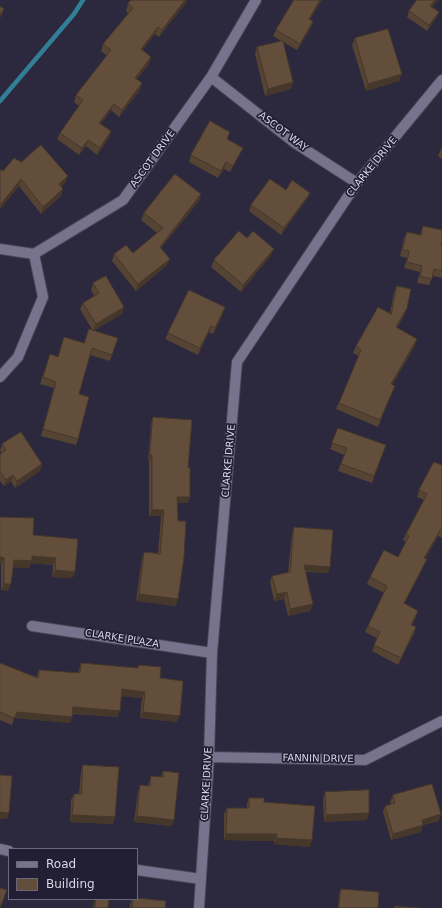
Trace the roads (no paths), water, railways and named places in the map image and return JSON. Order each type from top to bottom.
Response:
[{"type":"street","name":"ASCOT DRIVE","points":[[34,254],[123,200],[211,77],[256,0]]},
{"type":"street","name":"ASCOT WAY","points":[[211,77],[295,143],[357,183]]},
{"type":"street","name":"CLARKE DRIVE","points":[[200,908],[209,757],[212,653],[237,362],[357,183],[442,80]]},
{"type":"street","points":[[0,249],[34,254],[43,297],[18,357],[0,377]]},
{"type":"street","name":"CLARKE PLAZA","points":[[32,626],[212,653]]},
{"type":"street","name":"FANNIN DRIVE","points":[[209,757],[365,760],[442,721]]},
{"type":"street","points":[[138,870],[201,879]]},
{"type":"waterway","points":[[0,101],[74,14],[83,0]]}]
